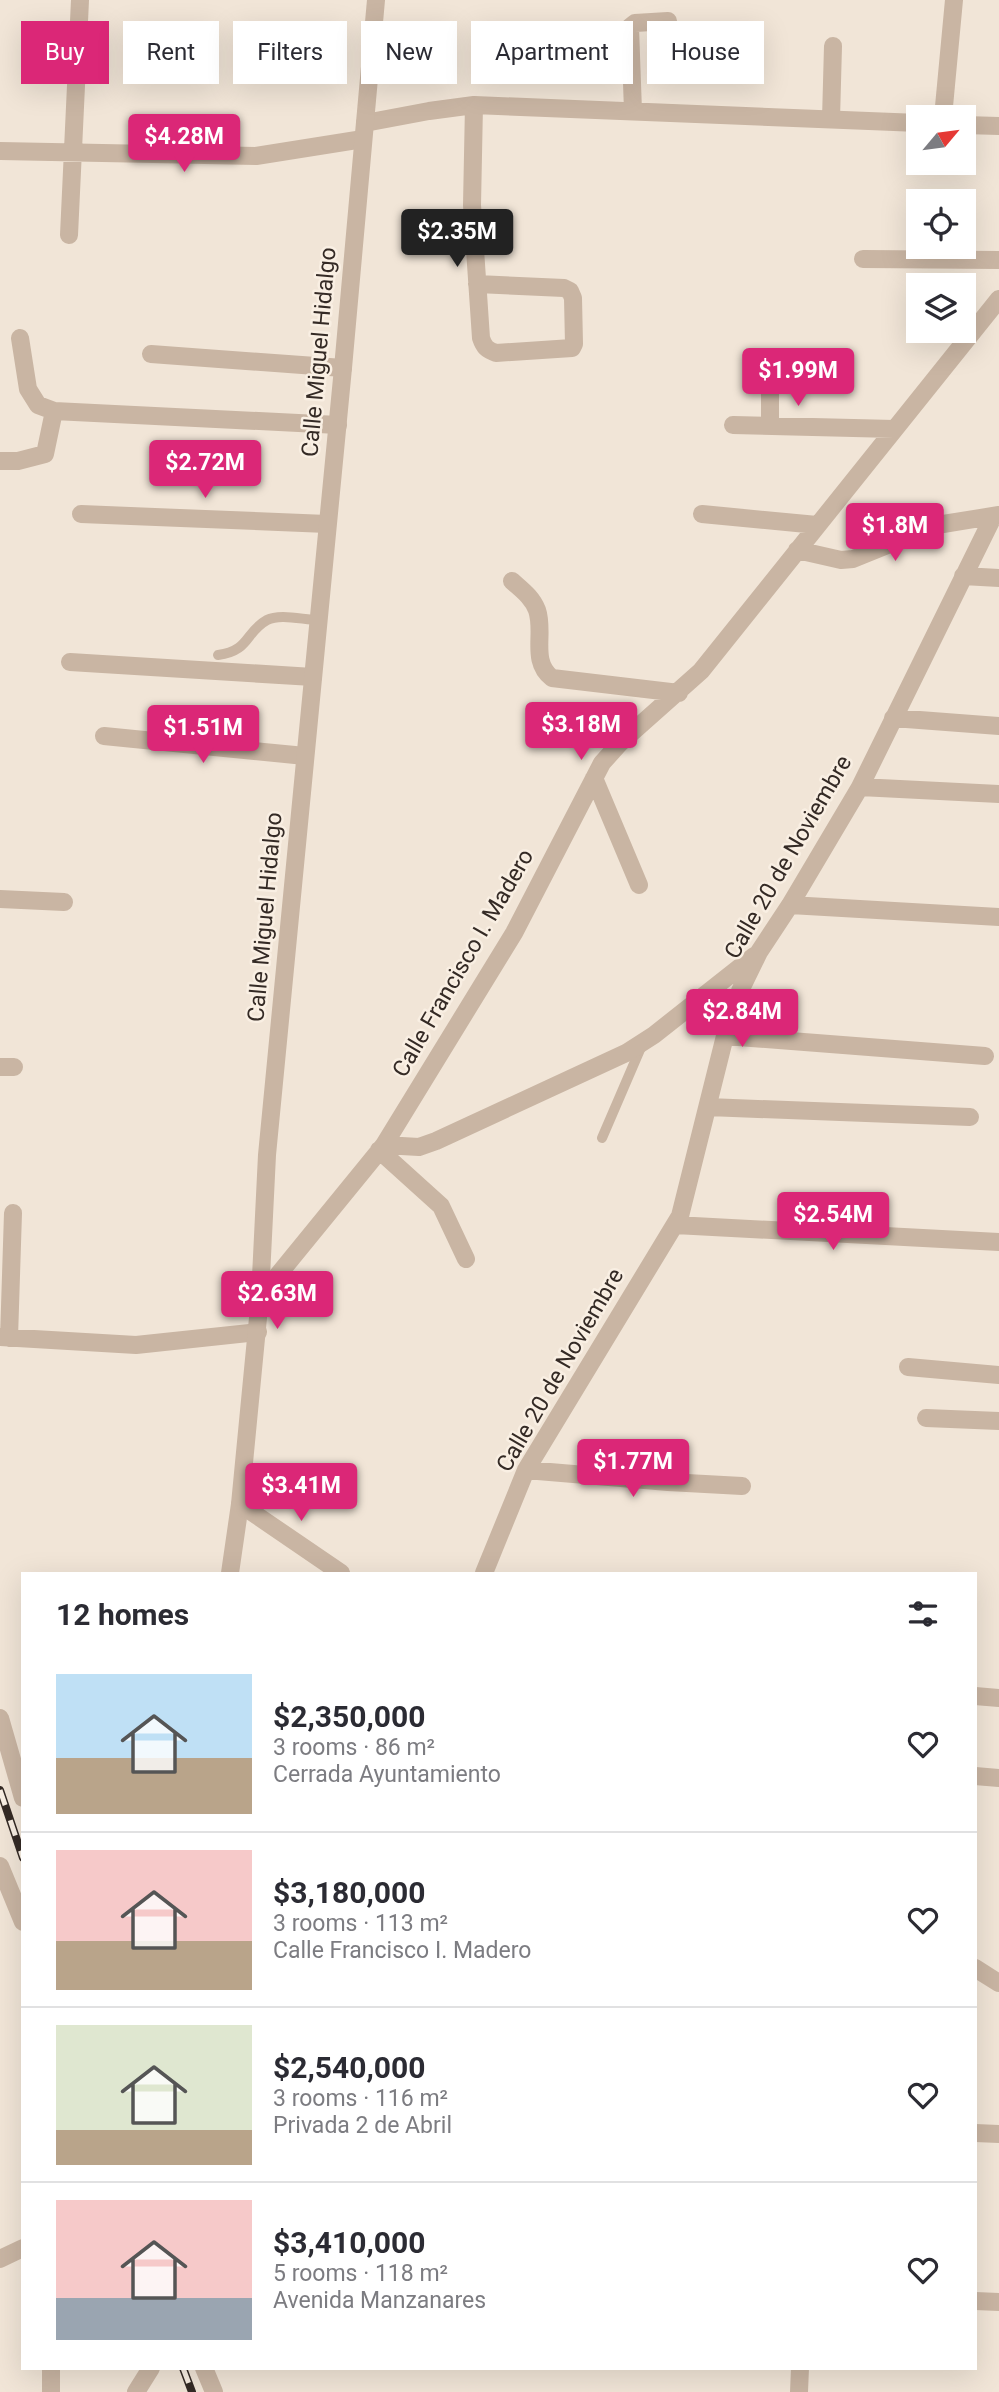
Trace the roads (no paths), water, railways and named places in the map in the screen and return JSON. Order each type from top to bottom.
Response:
[{"type":"street","points":[[69,235],[80,0]]},
{"type":"street","name":"Calle Miguel Hidalgo","points":[[230,1572],[258,1332],[267,1155],[376,0]]},
{"type":"street","points":[[944,105],[954,0]]},
{"type":"street","points":[[632,111],[630,27],[635,23],[647,22]]},
{"type":"street","points":[[831,119],[833,46]]},
{"type":"street","points":[[0,151],[256,156],[364,131],[429,111],[474,105],[906,122]]},
{"type":"street","points":[[474,105],[472,205],[477,284],[481,338],[487,349],[496,353],[572,348],[573,298],[570,292],[564,288],[477,284]]},
{"type":"street","points":[[976,125],[999,126]]},
{"type":"street","points":[[863,259],[999,261]]},
{"type":"street","name":"Calle Francisco I. Madero","points":[[260,1297],[382,1147],[514,933],[602,763],[620,743],[701,671],[999,299]]},
{"type":"street","points":[[20,338],[28,390],[38,405],[54,411],[338,425]]},
{"type":"street","points":[[151,354],[343,368]]},
{"type":"street","points":[[770,367],[770,426]]},
{"type":"street","points":[[0,461],[18,461],[44,454],[54,411]]},
{"type":"street","points":[[733,425],[894,429]]},
{"type":"street","points":[[81,514],[327,524]]},
{"type":"street","points":[[702,514],[817,525]]},
{"type":"street","points":[[797,550],[841,560],[853,559],[937,525],[996,516]]},
{"type":"street","name":"Calle 20 de Noviembre","points":[[484,1572],[526,1470],[675,1225],[684,1203],[725,1036],[740,991],[759,952],[860,787],[963,576],[996,516]]},
{"type":"street","points":[[963,576],[999,578]]},
{"type":"street","points":[[512,581],[529,596],[535,606],[538,614],[540,661],[545,672],[552,678],[678,693]]},
{"type":"street","points":[[70,662],[313,677]]},
{"type":"street","points":[[893,718],[999,726]]},
{"type":"street","points":[[104,736],[305,756]]},
{"type":"street","points":[[594,778],[639,885]]},
{"type":"street","points":[[860,787],[999,794]]},
{"type":"street","points":[[0,899],[64,902]]},
{"type":"street","points":[[790,905],[999,917]]},
{"type":"street","points":[[382,1147],[419,1147],[436,1141],[643,1043],[759,952]]},
{"type":"street","points":[[725,1036],[985,1056]]},
{"type":"street","points":[[708,1107],[970,1117]]},
{"type":"street","points":[[382,1147],[440,1206],[466,1259]]},
{"type":"street","points":[[13,1213],[5,1337],[136,1345],[258,1332]]},
{"type":"street","points":[[675,1225],[999,1242]]},
{"type":"street","points":[[908,1367],[999,1375]]},
{"type":"street","points":[[926,1418],[999,1421]]},
{"type":"street","points":[[526,1470],[742,1486]]},
{"type":"street","points":[[240,1504],[340,1572]]},
{"type":"street","points":[[977,1696],[999,1698]]},
{"type":"street","points":[[0,1718],[21,1791]]},
{"type":"street","points":[[977,1776],[999,1778]]},
{"type":"street","points":[[0,1866],[21,1917]]},
{"type":"street","points":[[977,1969],[999,1983]]},
{"type":"street","points":[[977,2133],[999,2134]]},
{"type":"street","points":[[0,2259],[21,2249]]},
{"type":"street","points":[[977,2301],[999,2302]]},
{"type":"street","points":[[51,2370],[51,2392]]},
{"type":"street","points":[[136,2392],[150,2370]]},
{"type":"street","points":[[205,2370],[214,2392]]},
{"type":"street","points":[[799,2392],[800,2370]]},
{"type":"lane","points":[[218,654],[237,650],[268,620],[277,617],[318,620]]},
{"type":"lane","points":[[603,1138],[643,1043]]},
{"type":"railway","points":[[0,1790],[21,1852]]},
{"type":"railway","points":[[184,2370],[192,2392]]}]
